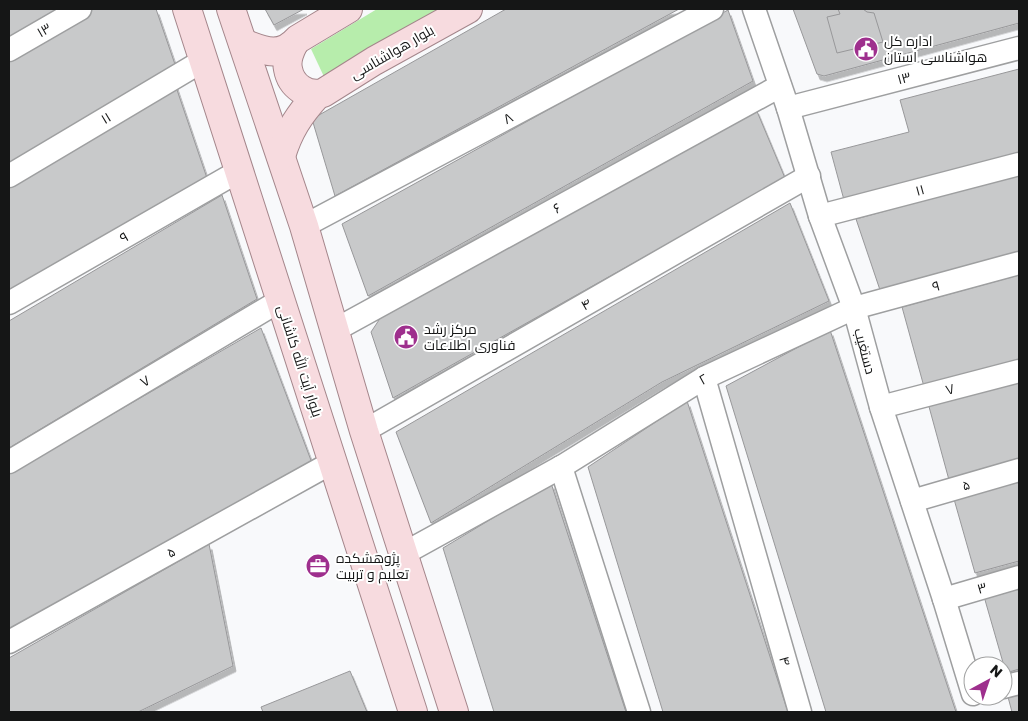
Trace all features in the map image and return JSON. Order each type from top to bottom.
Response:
[{"type":"main road","name":"بلوار آیت الله کاشانی","points":[[187,9],[413,712]]},
{"type":"main road","points":[[232,9],[282,156],[364,431],[454,712]]},
{"type":"main road","points":[[243,44],[266,52],[282,52],[293,45],[298,39],[348,9]]},
{"type":"main road","name":"بلوار هواشناسی","points":[[282,156],[291,129],[299,115],[317,95],[468,9]]},
{"type":"main road","points":[[293,45],[288,61],[290,76],[301,90],[317,95]]},
{"type":"main road","points":[[383,620],[402,649],[414,654],[423,648],[426,625]]},
{"type":"street","name":"۱۳","points":[[9,50],[80,9]]},
{"type":"street","name":"۸","points":[[304,226],[712,9]]},
{"type":"street","name":"دستغیب","points":[[754,9],[788,108],[820,216],[854,308],[881,408],[963,662]]},
{"type":"street","name":"۱۳","points":[[788,108],[1019,48]]},
{"type":"street","name":"۱۱","points":[[9,176],[204,60]]},
{"type":"street","name":"۶","points":[[334,330],[780,86]]},
{"type":"street","name":"۱۱","points":[[820,216],[1019,164]]},
{"type":"street","name":"۹","points":[[9,303],[239,171]]},
{"type":"street","name":"۴","points":[[364,431],[809,176]]},
{"type":"street","name":"۹","points":[[854,308],[1019,263]]},
{"type":"street","name":"۷","points":[[9,462],[281,300]]},
{"type":"street","name":"۲","points":[[403,554],[562,467],[704,378],[854,308]]},
{"type":"street","name":"۷","points":[[881,408],[1019,371]]},
{"type":"street","name":"۴","points":[[704,378],[800,712]]},
{"type":"street","name":"۵","points":[[9,642],[333,462]]},
{"type":"street","points":[[562,467],[639,712]]},
{"type":"street","name":"۵","points":[[912,500],[1019,470]]},
{"type":"street","name":"۳","points":[[944,599],[1019,577]]},
{"type":"green space","points":[[377,9],[446,9],[326,81],[311,49]]},
{"type":"building","points":[[9,9],[61,9],[9,40]]},
{"type":"building","points":[[89,9],[156,9],[180,79],[9,183],[9,56]]},
{"type":"building","points":[[265,9],[304,9],[274,25]]},
{"type":"building","points":[[506,9],[679,9],[335,196],[312,119]]},
{"type":"building","name":"اداره کل هواشناسی استان","points":[[793,9],[1019,9],[1019,23],[824,76],[817,74]]},
{"type":"building","points":[[838,9],[863,9],[874,13],[883,42],[837,53],[827,17],[840,14]]},
{"type":"building","points":[[728,10],[753,81],[368,296],[342,224]]},
{"type":"building","points":[[1019,69],[1019,155],[844,200],[831,152],[909,132],[900,100]]},
{"type":"building","points":[[174,81],[209,184],[9,305],[9,178]]},
{"type":"building","points":[[756,109],[785,178],[393,398],[371,332],[381,317]]},
{"type":"building","points":[[1019,174],[1019,252],[880,290],[856,219]]},
{"type":"building","points":[[222,195],[257,299],[9,448],[9,321]]},
{"type":"building","points":[[790,203],[829,301],[662,382],[431,523],[396,432]]},
{"type":"building","points":[[1019,275],[1019,369],[926,394],[902,307]]},
{"type":"building","points":[[261,328],[312,463],[9,633],[9,474]]},
{"type":"building","points":[[830,330],[956,712],[826,712],[726,386]]},
{"type":"building","points":[[1019,366],[1019,460],[949,480],[925,392]]},
{"type":"building","points":[[687,401],[788,712],[663,712],[588,467]]},
{"type":"building","points":[[1019,467],[1019,561],[975,573],[950,485]]},
{"type":"building","points":[[551,483],[626,712],[494,712],[443,548]]},
{"type":"building","points":[[209,544],[233,666],[138,712],[9,712],[9,658]]},
{"type":"building","points":[[1019,575],[1019,669],[1013,671],[1013,656],[1001,656],[981,586]]},
{"type":"building","points":[[350,671],[367,712],[263,712],[261,707]]},
{"type":"building","points":[[1019,694],[1019,712],[1012,712],[1010,706],[1013,706],[1013,696]]},
{"type":"place","name":"اداره کل هواشناسی استان","points":[[866,49]]},
{"type":"place","name":"مرکز رشد فناوری اطلاعات","points":[[406,337]]},
{"type":"place","name":"پژوهشکده تعلیم و تربیت","points":[[318,566]]}]
